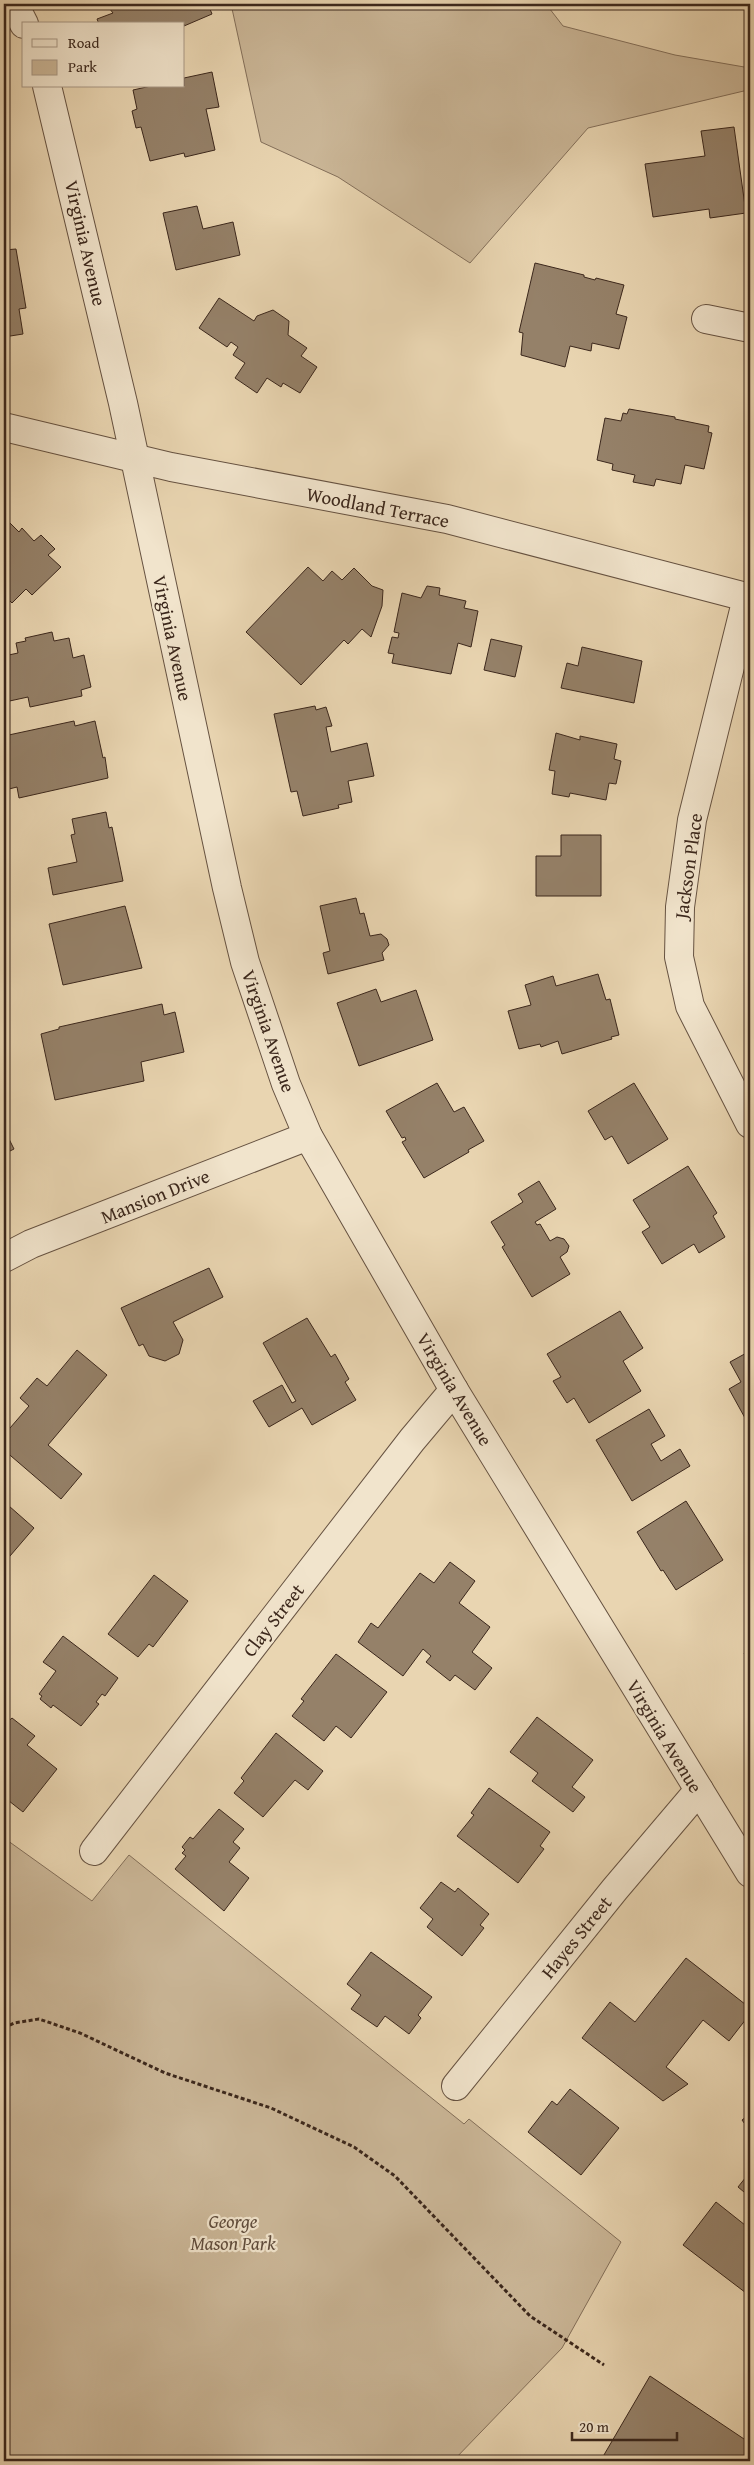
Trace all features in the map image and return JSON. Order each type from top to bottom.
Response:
[{"type":"street","points":[[14,4],[23,22]]},
{"type":"street","name":"Virginia Avenue","points":[[48,88],[78,208],[135,459],[196,750],[211,806],[227,888],[245,962],[286,1084],[308,1136],[454,1390],[750,1873]]},
{"type":"street","points":[[706,319],[750,328]]},
{"type":"street","name":"Woodland Terrace","points":[[4,427],[135,459],[447,519],[749,598]]},
{"type":"street","name":"Jackson Place","points":[[749,598],[692,820],[680,906],[678,957],[690,1006],[750,1124]]},
{"type":"street","name":"Mansion Drive","points":[[4,1258],[31,1244],[308,1136]]},
{"type":"street","name":"Clay Street","points":[[94,1851],[412,1440],[454,1390]]},
{"type":"street","name":"Hayes Street","points":[[456,2086],[699,1790]]},
{"type":"path","points":[[4,2028],[14,2023],[39,2019],[80,2033],[165,2073],[270,2108],[354,2147],[395,2176],[530,2316],[604,2365]]},
{"type":"green space","points":[[231,4],[546,4],[563,26],[675,55],[750,68],[748,90],[588,128],[470,263],[338,177],[261,142]]},
{"type":"green space","name":"George Mason Park","points":[[4,1838],[92,1901],[129,1855],[464,2124],[469,2119],[621,2242],[562,2348],[453,2461],[4,2461]]},
{"type":"building","points":[[106,4],[208,4],[212,14],[185,26],[185,22],[98,22],[97,19],[113,13]]},
{"type":"building","points":[[212,72],[219,107],[206,109],[215,150],[185,157],[184,153],[150,161],[141,127],[136,128],[132,111],[137,109],[133,90],[142,88],[185,88],[185,78]]},
{"type":"building","points":[[734,127],[746,213],[710,218],[709,209],[653,217],[645,164],[705,156],[701,131]]},
{"type":"building","points":[[197,206],[203,229],[233,222],[240,255],[176,270],[163,213]]},
{"type":"building","points":[[16,249],[26,308],[19,309],[23,334],[4,337],[4,250]]},
{"type":"building","points":[[535,263],[584,275],[584,277],[595,280],[596,278],[624,285],[616,314],[627,317],[619,349],[592,343],[591,351],[570,346],[565,367],[521,355],[523,333],[519,332]]},
{"type":"building","points":[[219,298],[254,321],[257,316],[273,310],[289,321],[288,335],[307,348],[301,356],[317,367],[300,393],[283,383],[281,387],[267,378],[257,393],[235,378],[245,363],[233,355],[238,347],[231,342],[227,347],[199,328]]},
{"type":"building","points":[[629,409],[675,417],[675,419],[709,426],[708,432],[712,433],[704,469],[685,465],[681,484],[656,479],[654,486],[633,482],[635,475],[612,470],[613,464],[597,460],[605,418],[621,421],[623,413],[627,414]]},
{"type":"building","points":[[6,519],[19,532],[22,528],[34,541],[41,535],[55,549],[48,555],[61,567],[32,595],[26,589],[12,603],[4,595],[4,522]]},
{"type":"building","points":[[308,567],[323,581],[332,571],[342,580],[354,568],[372,586],[383,590],[382,606],[371,637],[362,629],[348,644],[344,640],[301,685],[246,632]]},
{"type":"building","points":[[427,586],[440,588],[439,595],[466,601],[464,608],[478,611],[471,647],[458,643],[451,674],[392,663],[394,654],[388,653],[392,637],[398,638],[399,633],[394,632],[402,593],[421,598]]},
{"type":"building","points":[[52,632],[54,641],[69,638],[73,658],[84,655],[91,687],[81,690],[82,696],[30,707],[28,697],[5,702],[4,656],[18,653],[16,643],[26,641],[25,638]]},
{"type":"building","points":[[491,639],[522,646],[515,677],[484,670]]},
{"type":"building","points":[[582,647],[642,661],[634,703],[561,688],[567,663],[578,666]]},
{"type":"building","points":[[315,706],[316,710],[326,707],[332,726],[326,727],[331,752],[367,743],[374,776],[348,781],[352,802],[338,805],[339,808],[303,816],[297,791],[291,792],[274,714]]},
{"type":"building","points":[[74,721],[75,726],[95,721],[103,758],[105,757],[108,778],[19,798],[17,787],[5,790],[4,736]]},
{"type":"building","points":[[556,733],[580,740],[580,736],[617,744],[614,759],[621,761],[616,784],[609,783],[606,800],[570,793],[569,797],[552,794],[555,771],[549,770]]},
{"type":"building","points":[[106,812],[109,828],[112,827],[123,881],[53,895],[48,868],[77,862],[71,835],[75,834],[72,819]]},
{"type":"building","points":[[561,835],[601,835],[601,896],[536,896],[536,856],[561,856]]},
{"type":"building","points":[[356,898],[360,914],[364,913],[370,936],[381,934],[387,939],[389,945],[382,953],[384,960],[328,974],[323,953],[330,951],[320,906]]},
{"type":"building","points":[[125,906],[142,968],[63,985],[49,924]]},
{"type":"building","points":[[598,974],[606,1000],[610,999],[619,1035],[611,1037],[612,1039],[562,1054],[558,1041],[541,1047],[540,1044],[519,1049],[508,1011],[531,1005],[525,985],[553,976],[556,986]]},
{"type":"building","points":[[376,989],[381,1002],[416,990],[433,1040],[359,1066],[337,1003]]},
{"type":"building","points":[[162,1004],[164,1015],[175,1012],[184,1052],[141,1062],[144,1081],[55,1100],[41,1034],[59,1029],[59,1027]]},
{"type":"building","points":[[437,1083],[454,1112],[464,1107],[484,1141],[424,1178],[402,1142],[406,1140],[405,1137],[402,1138],[386,1111]]},
{"type":"building","points":[[634,1083],[668,1139],[628,1164],[612,1136],[605,1140],[588,1111]]},
{"type":"building","points":[[4,1129],[14,1149],[4,1154]]},
{"type":"building","points":[[688,1166],[717,1213],[713,1216],[725,1237],[699,1253],[694,1244],[662,1264],[642,1232],[650,1227],[633,1200]]},
{"type":"building","points":[[539,1181],[556,1209],[535,1222],[537,1225],[540,1224],[550,1241],[557,1237],[564,1239],[569,1246],[567,1252],[560,1257],[570,1274],[532,1297],[502,1247],[505,1245],[491,1222],[523,1202],[518,1194]]},
{"type":"building","points":[[209,1268],[223,1297],[173,1322],[183,1340],[179,1354],[165,1361],[149,1356],[143,1344],[139,1346],[121,1308]]},
{"type":"building","points":[[620,1311],[643,1348],[623,1361],[641,1391],[589,1423],[574,1398],[567,1403],[553,1381],[561,1377],[547,1354]]},
{"type":"building","points":[[307,1318],[331,1357],[335,1354],[349,1379],[345,1382],[356,1400],[312,1425],[302,1408],[269,1427],[253,1401],[282,1385],[292,1403],[296,1401],[263,1343]]},
{"type":"building","points":[[77,1350],[107,1375],[48,1445],[82,1474],[61,1499],[4,1450],[4,1435],[29,1406],[20,1398],[37,1378],[47,1386]]},
{"type":"building","points":[[750,1351],[750,1415],[745,1418],[729,1389],[741,1382],[730,1362]]},
{"type":"building","points":[[649,1409],[665,1436],[651,1444],[661,1461],[680,1449],[690,1466],[632,1501],[596,1440]]},
{"type":"building","points":[[686,1501],[723,1560],[676,1590],[663,1570],[661,1571],[637,1532]]},
{"type":"building","points":[[9,1506],[34,1528],[4,1563],[4,1512]]},
{"type":"building","points":[[450,1562],[475,1581],[459,1603],[490,1627],[472,1652],[492,1668],[475,1690],[455,1675],[450,1681],[426,1662],[431,1656],[423,1649],[403,1676],[358,1642],[371,1623],[378,1628],[420,1573],[434,1583]]},
{"type":"building","points":[[154,1575],[188,1601],[153,1647],[149,1644],[138,1657],[108,1634]]},
{"type":"building","points":[[63,1636],[118,1678],[105,1696],[102,1694],[96,1702],[99,1704],[81,1726],[53,1705],[51,1708],[40,1699],[42,1696],[39,1694],[56,1671],[43,1662]]},
{"type":"building","points":[[750,1649],[750,1663],[744,1653]]},
{"type":"building","points":[[336,1654],[387,1692],[351,1738],[336,1726],[324,1741],[292,1716],[304,1701],[301,1699]]},
{"type":"building","points":[[537,1717],[593,1760],[572,1787],[585,1797],[573,1812],[532,1781],[538,1773],[510,1752]]},
{"type":"building","points":[[12,1718],[35,1736],[27,1745],[57,1769],[23,1812],[4,1797],[4,1725]]},
{"type":"building","points":[[276,1733],[323,1771],[308,1790],[295,1780],[263,1817],[234,1793],[244,1781],[241,1778]]},
{"type":"building","points":[[489,1788],[550,1832],[540,1846],[544,1849],[518,1883],[457,1836],[474,1815],[471,1813]]},
{"type":"building","points":[[219,1809],[244,1829],[233,1842],[240,1848],[229,1862],[249,1878],[224,1911],[175,1869],[186,1856],[182,1853],[185,1850],[182,1847],[190,1837],[193,1839]]},
{"type":"building","points":[[441,1882],[455,1892],[458,1888],[489,1914],[480,1925],[484,1928],[462,1956],[427,1927],[433,1919],[420,1908]]},
{"type":"building","points":[[371,1952],[432,1997],[418,2015],[421,2018],[409,2034],[385,2016],[377,2027],[351,2009],[361,1995],[347,1984]]},
{"type":"building","points":[[686,1958],[750,2008],[750,2014],[729,2041],[703,2020],[666,2067],[688,2084],[663,2101],[582,2038],[610,2002],[635,2022]]},
{"type":"building","points":[[570,2089],[619,2128],[581,2175],[528,2132],[552,2101],[557,2105]]},
{"type":"building","points":[[750,2114],[750,2131],[742,2120]]},
{"type":"building","points":[[750,2172],[750,2197],[738,2187]]},
{"type":"building","points":[[716,2202],[750,2229],[750,2296],[683,2245]]},
{"type":"building","points":[[650,2376],[750,2443],[750,2461],[601,2460]]}]
